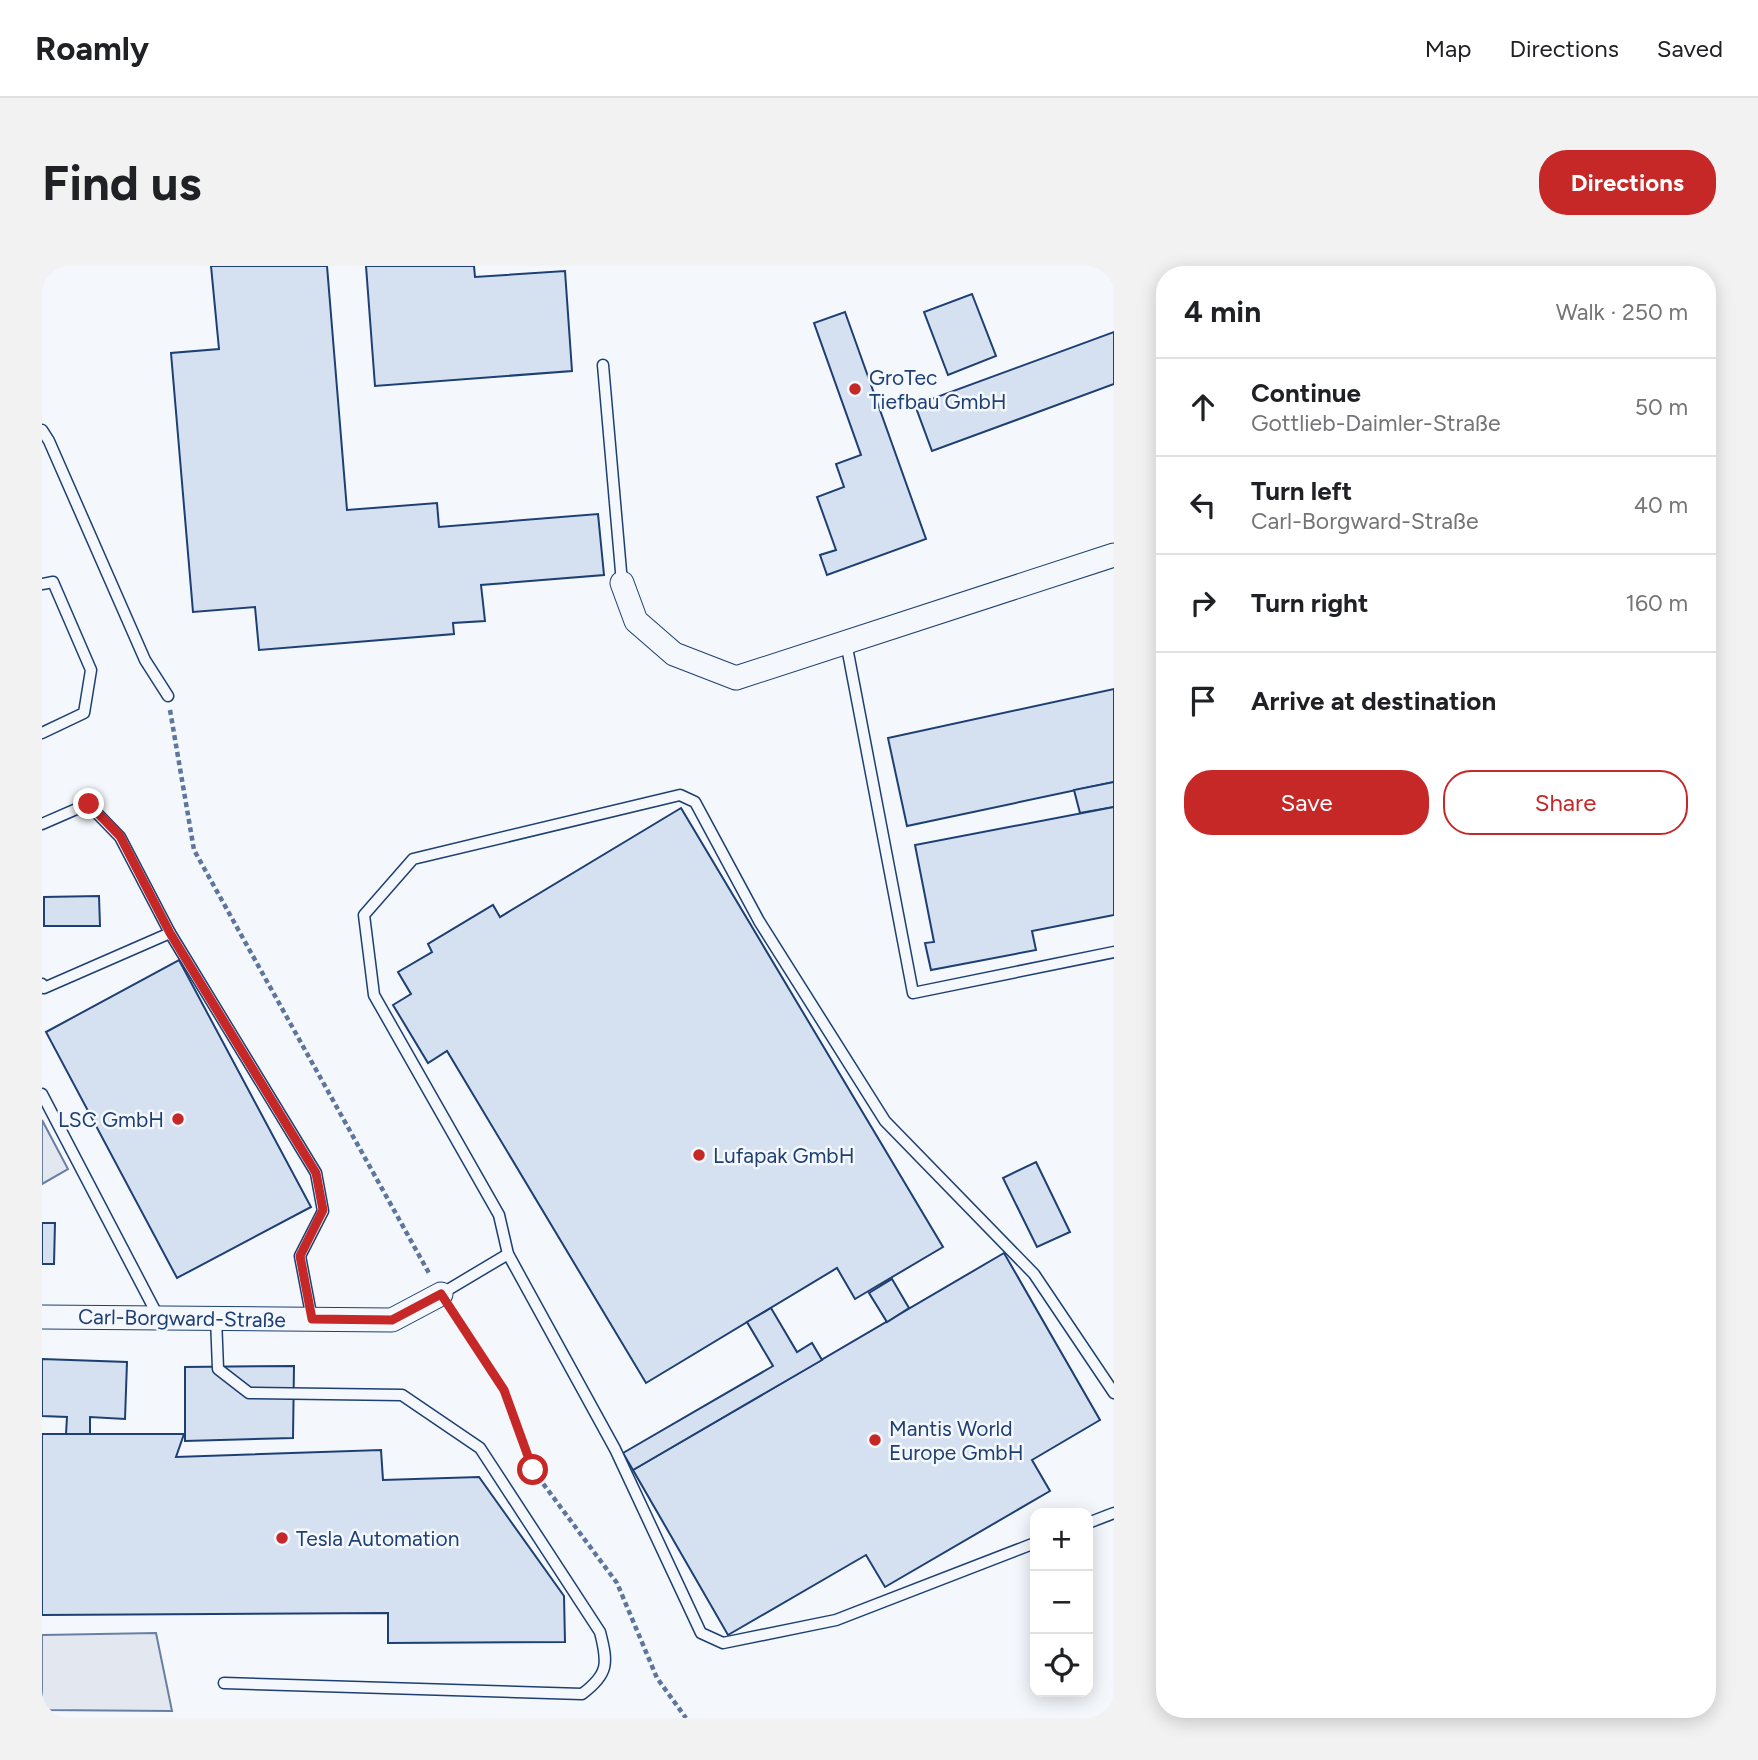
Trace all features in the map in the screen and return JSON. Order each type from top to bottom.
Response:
[{"type":"street","points":[[622,583],[636,621],[674,654],[736,678],[1114,555]]},
{"type":"street","name":"Carl-Borgward-Straße","points":[[42,1317],[392,1320],[441,1294]]},
{"type":"lane","points":[[603,365],[622,583]]},
{"type":"lane","points":[[42,430],[145,660],[168,696]]},
{"type":"lane","points":[[42,584],[53,582],[91,670],[84,713],[42,733]]},
{"type":"lane","points":[[846,642],[912,993],[1114,952]]},
{"type":"lane","points":[[1030,1545],[836,1620],[723,1643],[701,1633],[615,1449],[508,1254],[499,1215],[374,995],[364,915],[413,859],[680,795],[695,802],[759,921],[885,1121],[1034,1274],[1114,1393]]},
{"type":"lane","points":[[42,824],[89,804],[120,836],[170,933],[316,1173],[323,1210],[300,1256],[312,1319]]},
{"type":"lane","points":[[42,984],[44,988],[170,933]]},
{"type":"lane","points":[[42,1094],[159,1318]]},
{"type":"lane","points":[[441,1294],[508,1254]]},
{"type":"lane","points":[[216,1318],[218,1369],[249,1393],[402,1395],[480,1448],[600,1633],[607,1658],[598,1682],[582,1694],[224,1683]]},
{"type":"lane","points":[[1093,1521],[1114,1513]]},
{"type":"path","points":[[168,696],[194,850],[441,1294],[504,1390],[533,1470],[617,1583],[657,1678],[686,1718]]},
{"type":"shaded area","points":[[42,1120],[68,1169],[42,1184]]},
{"type":"shaded area","points":[[156,1633],[172,1711],[42,1710],[42,1635]]},
{"type":"building","points":[[211,266],[327,266],[347,510],[437,503],[439,527],[598,514],[604,575],[481,585],[485,621],[453,623],[454,634],[259,650],[255,607],[193,612],[171,353],[219,349]]},
{"type":"building","points":[[366,266],[474,266],[475,277],[565,271],[572,371],[375,386]]},
{"type":"building","points":[[972,294],[996,356],[948,375],[924,312]]},
{"type":"building","name":"GroTec Tiefbau GmbH","points":[[845,312],[926,539],[827,575],[820,555],[836,550],[817,497],[844,487],[836,464],[861,455],[814,323]]},
{"type":"building","points":[[1114,332],[1114,384],[932,451],[915,405]]},
{"type":"building","points":[[1114,689],[1114,782],[907,826],[888,738]]},
{"type":"building","points":[[1114,782],[1114,807],[1080,813],[1074,790]]},
{"type":"building","points":[[1114,807],[1114,915],[1032,931],[1036,950],[931,970],[925,943],[934,942],[915,845]]},
{"type":"building","name":"Lufapak GmbH","points":[[681,808],[943,1247],[855,1299],[837,1268],[646,1383],[447,1051],[428,1063],[393,1005],[411,994],[398,972],[432,952],[428,944],[493,905],[500,917]]},
{"type":"building","points":[[99,896],[100,926],[44,926],[44,897]]},
{"type":"building","name":"LSC GmbH","points":[[179,960],[311,1207],[177,1278],[46,1032]]},
{"type":"building","points":[[1036,1162],[1070,1232],[1037,1247],[1003,1178]]},
{"type":"building","points":[[42,1223],[55,1223],[54,1264],[42,1264]]},
{"type":"building","name":"Mantis World Europe GmbH","points":[[1004,1253],[1100,1420],[1032,1460],[1050,1491],[885,1587],[866,1555],[728,1635],[633,1470]]},
{"type":"building","points":[[892,1279],[909,1308],[887,1322],[869,1293]]},
{"type":"building","points":[[771,1308],[797,1352],[812,1343],[822,1360],[633,1470],[623,1453],[773,1366],[747,1322]]},
{"type":"building","points":[[42,1359],[127,1362],[125,1419],[90,1417],[90,1435],[66,1434],[67,1417],[42,1416]]},
{"type":"building","points":[[294,1366],[293,1438],[185,1441],[185,1367]]},
{"type":"building","name":"Tesla Automation","points":[[42,1434],[184,1434],[176,1457],[381,1450],[383,1480],[479,1477],[564,1596],[565,1642],[388,1643],[388,1613],[42,1615]]},
{"type":"place","name":"GroTec Tiefbau GmbH","points":[[855,389]]},
{"type":"place","name":"LSC GmbH","points":[[178,1119]]},
{"type":"place","name":"Lufapak GmbH","points":[[699,1155]]},
{"type":"place","name":"Mantis World Europe GmbH","points":[[875,1440]]},
{"type":"place","name":"Tesla Automation","points":[[282,1538]]},
{"type":"route","points":[[89,804],[120,836],[170,933],[316,1173],[323,1210],[300,1256],[312,1319],[392,1320],[441,1294],[504,1390],[533,1470]]}]
